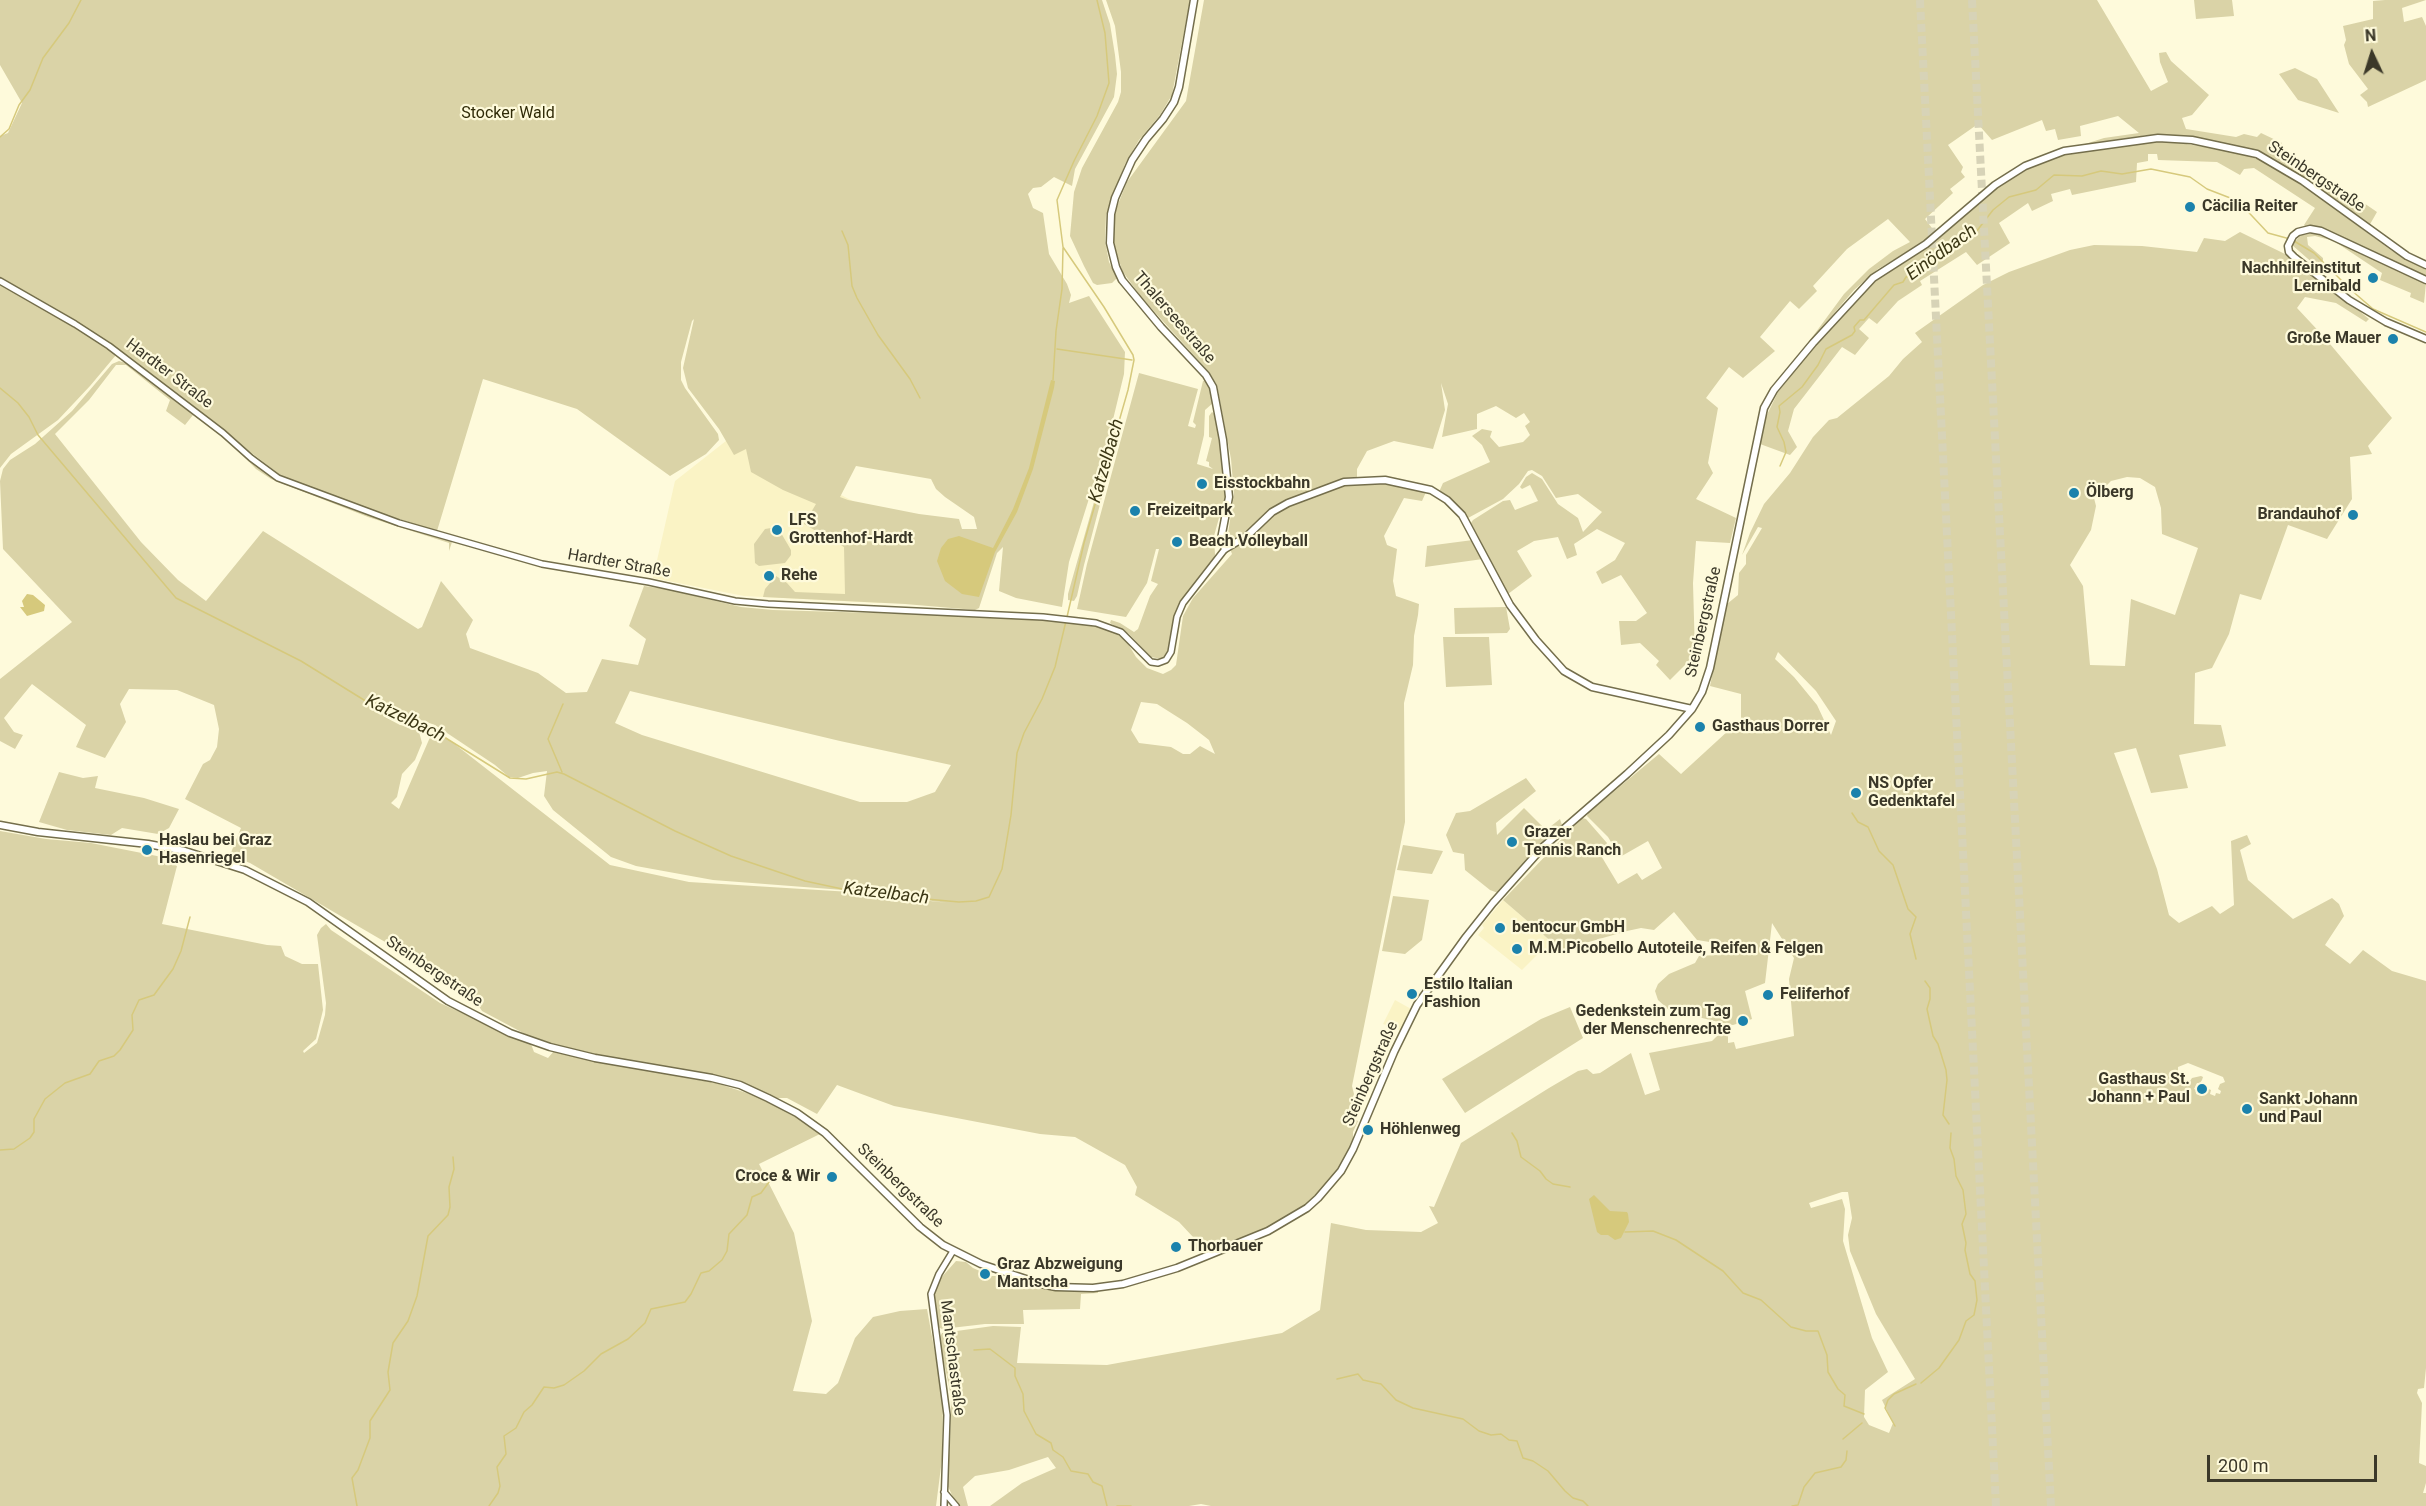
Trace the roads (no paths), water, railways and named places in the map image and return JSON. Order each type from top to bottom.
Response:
[{"type":"main road","name":"Thalerseestraße","points":[[1194,0],[1179,87],[1174,102],[1132,160],[1113,206],[1110,243],[1122,280],[1161,327],[1206,375],[1213,387],[1218,406],[1228,482],[1228,510],[1221,539],[1225,549]]},
{"type":"main road","name":"Steinbergstraße","points":[[0,825],[185,851],[266,879],[308,902],[448,1001],[510,1033],[550,1047],[595,1058],[740,1085],[797,1113],[825,1133],[920,1227],[953,1251],[995,1270],[1041,1284],[1075,1288],[1114,1286],[1211,1255],[1268,1231],[1307,1208],[1333,1182],[1353,1149],[1394,1052],[1417,1005],[1485,913],[1543,847],[1628,774],[1692,709],[1702,692],[1710,668],[1757,432],[1768,399],[1825,328],[1873,278],[1926,244],[2004,177],[2049,155],[2128,141],[2171,138],[2236,148],[2257,154],[2288,170],[2392,246],[2426,265]]},
{"type":"main road","points":[[2426,280],[2321,231],[2306,230],[2293,236],[2288,246],[2290,254],[2349,300],[2386,322],[2426,339]]},
{"type":"main road","points":[[1225,549],[1247,536],[1272,512],[1296,500],[1344,482],[1385,480],[1431,490],[1447,500],[1462,515],[1510,605],[1536,640],[1564,671],[1592,687],[1692,709]]},
{"type":"street","name":"Hardter Straße","points":[[0,281],[109,346],[224,433],[251,458],[278,478],[399,523],[525,560],[735,601],[1073,620],[1113,628],[1124,634],[1151,662],[1158,663],[1166,660],[1171,652],[1177,618],[1183,603],[1225,549]]},
{"type":"street","name":"Mantschastraße","points":[[944,1506],[947,1416],[931,1294],[939,1274],[953,1251]]},
{"type":"street","points":[[944,1492],[956,1506]]},
{"type":"waterway","points":[[0,137],[9,129],[19,105],[30,90],[43,58],[69,23],[81,0]]},
{"type":"waterway","name":"Katzelbach","points":[[1067,617],[1084,543],[1128,390],[1134,360],[1104,307],[1063,247],[1057,200],[1097,116],[1109,83],[1105,33],[1097,0]]},
{"type":"waterway","name":"Einödbach","points":[[1780,466],[1786,452],[1777,427],[1779,406],[1802,387],[1826,349],[1852,335],[1855,331],[1854,327],[1860,320],[1864,320],[1894,285],[1903,282],[1906,277],[1916,275],[1946,253],[1959,239],[1976,232],[1993,210],[2009,197],[2036,190],[2054,175],[2082,176],[2101,171],[2122,174],[2151,169],[2190,177],[2207,189],[2238,201],[2268,233],[2290,239]]},
{"type":"waterway","points":[[842,231],[848,245],[852,286],[857,298],[878,335],[910,379],[920,398]]},
{"type":"waterway","name":"Einödbach","points":[[2294,241],[2314,253],[2348,287]]},
{"type":"waterway","points":[[1053,380],[1056,331],[1062,289],[1063,248]]},
{"type":"waterway","name":"Einödbach","points":[[2350,289],[2373,309],[2426,332]]},
{"type":"waterway","points":[[1057,349],[1132,360]]},
{"type":"waterway","name":"Katzelbach","points":[[0,388],[18,403],[29,417],[38,435],[176,598],[301,661],[385,713],[428,727],[510,778],[526,779],[557,772],[564,774],[675,831],[731,856],[805,881],[861,893],[959,902],[976,901],[989,897],[1002,869],[1011,815],[1017,753],[1055,667],[1066,621]]},
{"type":"waterway","points":[[562,772],[548,739],[563,704]]},
{"type":"waterway","points":[[1852,813],[1858,822],[1868,827],[1879,851],[1893,865],[1908,909],[1916,917],[1910,934],[1916,959]]},
{"type":"waterway","points":[[0,1150],[14,1149],[30,1138],[34,1132],[34,1119],[45,1099],[65,1083],[90,1074],[99,1061],[114,1056],[120,1050],[133,1030],[132,1015],[139,1000],[154,995],[173,969],[181,951],[190,917]]},
{"type":"waterway","points":[[1925,981],[1930,988],[1927,1009],[1933,1036],[1938,1044],[1946,1070],[1943,1115],[1949,1124]]},
{"type":"waterway","points":[[1512,1133],[1517,1141],[1521,1157],[1553,1184],[1570,1187]]},
{"type":"waterway","points":[[1921,1383],[1939,1368],[1959,1340],[1966,1321],[1974,1315],[1977,1300],[1975,1281],[1970,1274],[1965,1250],[1962,1224],[1966,1214],[1963,1190],[1956,1176],[1950,1148],[1951,1133]]},
{"type":"waterway","points":[[357,1506],[352,1478],[358,1470],[370,1438],[370,1421],[390,1390],[388,1372],[393,1343],[408,1321],[417,1296],[428,1236],[448,1215],[449,1187],[454,1169],[453,1157]]},
{"type":"waterway","points":[[489,1506],[500,1486],[497,1467],[506,1454],[504,1436],[516,1428],[524,1412],[532,1405],[544,1387],[554,1388],[564,1385],[584,1371],[601,1354],[628,1339],[645,1323],[651,1309],[685,1302],[701,1273],[709,1271],[722,1260],[727,1251],[729,1234],[747,1215],[752,1197],[761,1193],[769,1182]]},
{"type":"waterway","points":[[1625,1232],[1653,1231],[1676,1240],[1723,1271],[1743,1293],[1761,1300],[1791,1327],[1818,1331],[1827,1355],[1828,1372],[1838,1389],[1845,1395],[1844,1406],[1864,1414]]},
{"type":"waterway","points":[[974,1350],[990,1349],[1015,1368],[1015,1376],[1023,1394],[1024,1411],[1036,1434],[1051,1443],[1053,1450],[1063,1457],[1071,1471],[1088,1474],[1093,1482],[1102,1486],[1107,1506]]},
{"type":"waterway","points":[[1337,1379],[1358,1374],[1363,1380],[1381,1384],[1396,1400],[1413,1408],[1463,1419],[1479,1431],[1491,1435],[1501,1434],[1509,1440],[1517,1441],[1523,1458],[1533,1461],[1548,1471],[1565,1491],[1588,1506]]},
{"type":"waterway","points":[[1895,1426],[1885,1408],[1888,1400],[1894,1394],[1916,1384]]},
{"type":"waterway","points":[[1843,1439],[1862,1423]]},
{"type":"waterway","points":[[1792,1506],[1798,1505],[1804,1487],[1815,1473],[1841,1467],[1846,1460],[1847,1451]]},
{"type":"waterway","points":[[1117,1506],[1131,1506]]},
{"type":"tunnel","points":[[1920,0],[1996,1506]]},
{"type":"tunnel","points":[[1972,0],[2051,1506]]},
{"type":"place","name":"Cäcilia Reiter","points":[[2190,207]]},
{"type":"place","name":"Nachhilfeinstitut Lernibald","points":[[2373,278]]},
{"type":"place","name":"Große Mauer","points":[[2393,339]]},
{"type":"place","name":"Eisstockbahn","points":[[1202,484]]},
{"type":"place","name":"Ölberg","points":[[2074,493]]},
{"type":"place","name":"Freizeitpark","points":[[1135,511]]},
{"type":"place","name":"Brandauhof","points":[[2353,515]]},
{"type":"place","name":"LFS Grottenhof-Hardt","points":[[777,530]]},
{"type":"place","name":"Beach Volleyball","points":[[1177,542]]},
{"type":"place","name":"Rehe","points":[[769,576]]},
{"type":"place","name":"Gasthaus Dorrer","points":[[1700,727]]},
{"type":"place","name":"NS Opfer Gedenktafel","points":[[1856,793]]},
{"type":"place","name":"Grazer Tennis Ranch","points":[[1512,842]]},
{"type":"place","name":"Haslau bei Graz Hasenriegel","points":[[147,850]]},
{"type":"place","name":"bentocur GmbH","points":[[1500,928]]},
{"type":"place","name":"M.M.Picobello Autoteile, Reifen & Felgen","points":[[1517,949]]},
{"type":"place","name":"Estilo Italian Fashion","points":[[1412,994]]},
{"type":"place","name":"Feliferhof","points":[[1768,995]]},
{"type":"place","name":"Gedenkstein zum Tag der Menschenrechte","points":[[1743,1021]]},
{"type":"place","name":"Gasthaus St. Johann + Paul","points":[[2202,1089]]},
{"type":"place","name":"Sankt Johann und Paul","points":[[2247,1109]]},
{"type":"place","name":"Höhlenweg","points":[[1368,1130]]},
{"type":"place","name":"Croce & Wir","points":[[832,1177]]},
{"type":"place","name":"Thorbauer","points":[[1176,1247]]},
{"type":"place","name":"Graz Abzweigung Mantscha","points":[[985,1274]]},
{"type":"park label","name":"Stocker Wald","points":[[508,114]]}]
